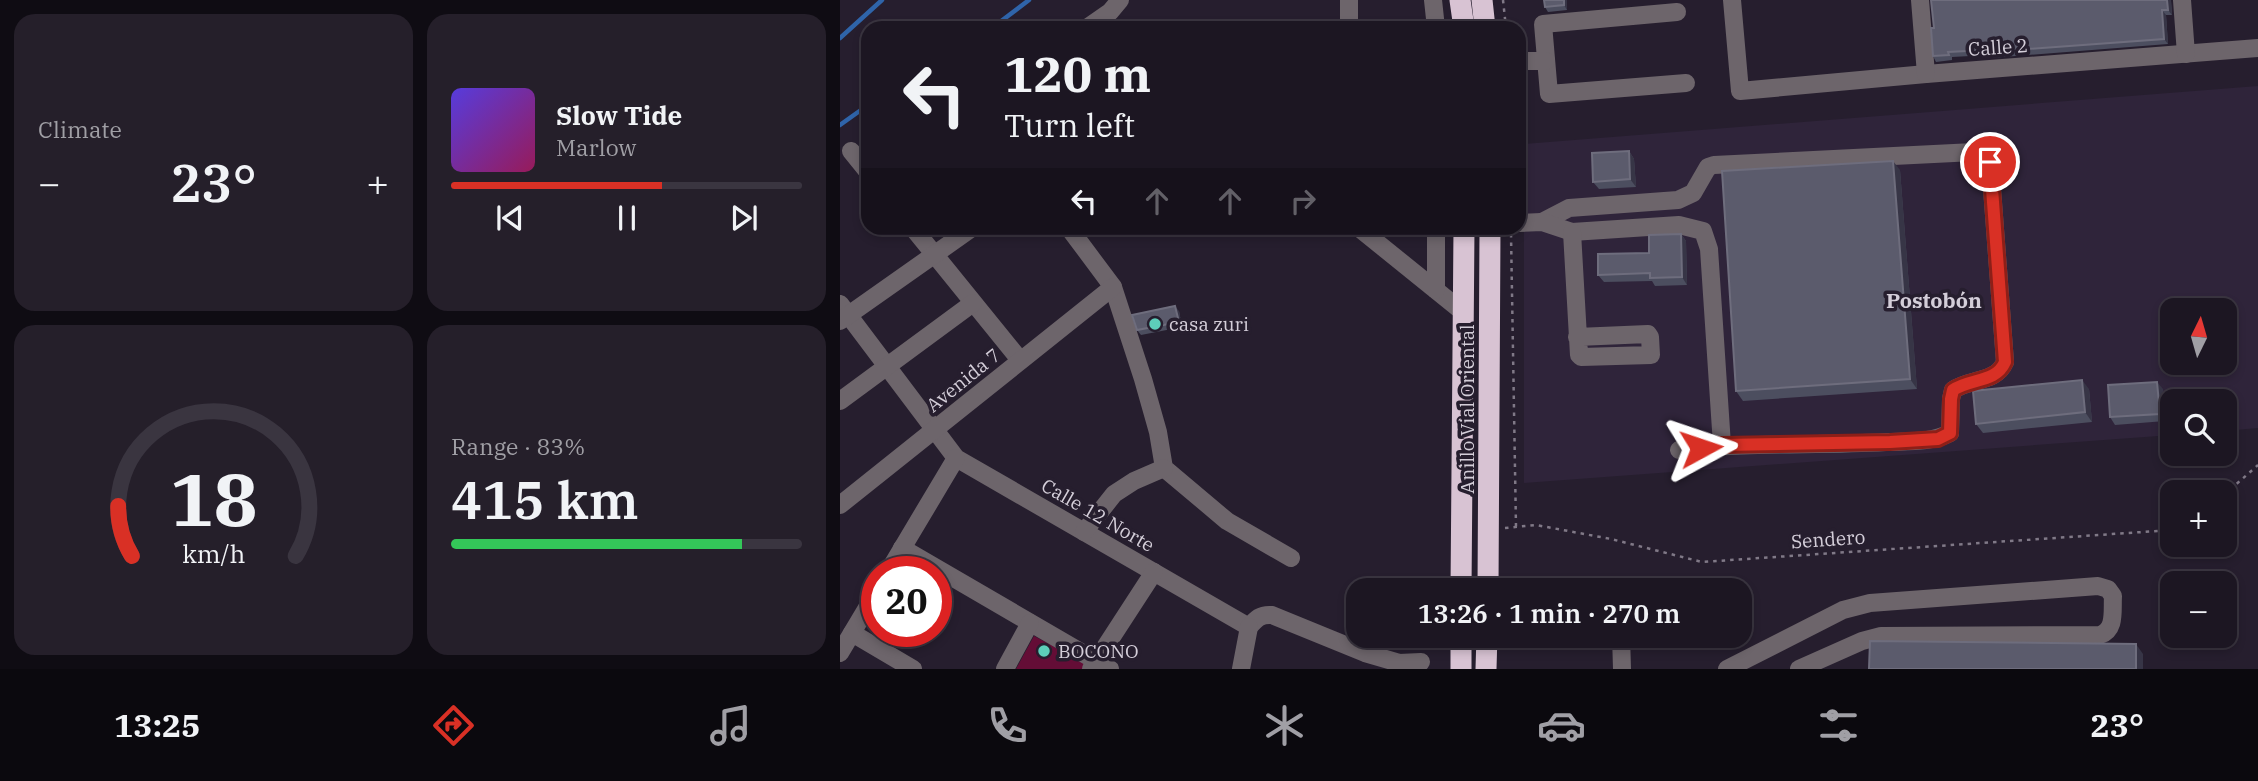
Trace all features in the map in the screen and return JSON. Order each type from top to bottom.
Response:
[{"type":"highway","points":[[1460,0],[1463,21]]},
{"type":"highway","points":[[1482,0],[1484,21]]},
{"type":"highway","name":"Anillo Vial Oriental","points":[[1461,578],[1464,235]]},
{"type":"highway","name":"Anillo Vial Oriental","points":[[1488,578],[1490,235]]},
{"type":"highway","points":[[1461,648],[1461,669]]},
{"type":"highway","points":[[1486,669],[1487,648]]},
{"type":"street","points":[[1349,0],[1349,21]]},
{"type":"street","points":[[1433,0],[1435,21]]},
{"type":"street","name":"Calle 2","points":[[1734,0],[1740,90],[2258,48]]},
{"type":"street","points":[[1920,0],[1926,74]]},
{"type":"street","points":[[2182,0],[2186,54]]},
{"type":"street","points":[[1677,12],[1543,24],[1549,94],[1686,83]]},
{"type":"street","points":[[1526,61],[1546,61]]},
{"type":"street","points":[[851,150],[861,163]]},
{"type":"street","points":[[1542,222],[1569,208],[1678,200],[1693,193],[1708,167],[1714,164],[1974,152],[1983,154],[1990,162],[2005,362],[2001,371],[1993,376],[1963,384],[1953,390],[1950,433],[1938,439],[1722,445],[1679,450]]},
{"type":"street","points":[[1678,200],[1679,225]]},
{"type":"street","points":[[1526,223],[1542,222],[1572,232],[1679,225],[1703,231],[1709,249],[1722,445]]},
{"type":"street","points":[[1572,232],[1577,337]]},
{"type":"street","points":[[919,235],[1020,360]]},
{"type":"street","points":[[843,313],[962,235]]},
{"type":"street","points":[[1074,235],[1113,287],[1158,432],[1164,468],[1227,521],[1291,558]]},
{"type":"street","points":[[1368,235],[1463,312]]},
{"type":"street","points":[[1436,235],[1436,290]]},
{"type":"street","name":"Avenida 7","points":[[840,505],[1113,287]]},
{"type":"street","points":[[840,401],[973,303]]},
{"type":"street","name":"Calle 12 Norte","points":[[843,313],[956,458],[1248,626]]},
{"type":"street","points":[[897,556],[956,458]]},
{"type":"street","points":[[1084,532],[1114,494],[1134,481],[1164,468]]},
{"type":"street","points":[[902,548],[1099,666],[1154,572]]},
{"type":"street","points":[[1727,669],[1843,610],[1870,603],[2098,586],[2108,589],[2113,596],[2111,628],[2100,635],[1881,636],[1862,641],[1799,669]]},
{"type":"street","points":[[1241,669],[1248,626],[1264,614],[1365,653],[1399,663],[1421,662]]},
{"type":"street","points":[[840,653],[861,618]]},
{"type":"street","points":[[1004,669],[1030,623]]},
{"type":"street","points":[[852,633],[913,669]]},
{"type":"street","points":[[1621,648],[1622,669]]},
{"type":"path","points":[[1503,0],[1505,21]]},
{"type":"path","points":[[1511,235],[1516,527]]},
{"type":"path","points":[[2237,484],[2258,465]]},
{"type":"path","name":"Sendero","points":[[1489,530],[1536,525],[1611,539],[1702,562],[2160,531]]},
{"type":"shaded area","points":[[2258,86],[2258,428],[2237,430],[2237,389],[2160,389],[2160,436],[1524,483],[1526,144]]},
{"type":"shaded area","name":"BOCONO","points":[[1034,636],[1089,665],[1086,669],[1016,669]]},
{"type":"building","points":[[1544,0],[1564,0],[1564,5],[1545,7]]},
{"type":"building","points":[[1931,0],[2167,0],[2168,10],[2162,10],[2164,39],[1987,52],[1948,52],[1949,55],[1933,56]]},
{"type":"building","points":[[1629,151],[1630,179],[1593,182],[1592,153]]},
{"type":"building","points":[[1893,161],[1910,379],[1736,391],[1722,171]]},
{"type":"building","points":[[1681,234],[1682,277],[1650,278],[1650,273],[1598,275],[1598,254],[1649,253],[1649,235]]},
{"type":"building","points":[[1175,306],[1179,322],[1137,330],[1132,315]]},
{"type":"building","points":[[2082,380],[2085,412],[1976,424],[1973,391]]},
{"type":"building","points":[[2157,382],[2160,414],[2110,417],[2108,385]]},
{"type":"building","points":[[1870,641],[2136,644],[2136,669],[1869,669]]},
{"type":"waterway","points":[[840,38],[882,0]]},
{"type":"waterway","points":[[1001,21],[1029,0]]},
{"type":"waterway","points":[[840,125],[861,110]]},
{"type":"place","name":"casa zuri","points":[[1155,324]]},
{"type":"place","name":"BOCONO","points":[[1044,651]]},
{"type":"district","name":"Postobón","points":[[1934,301]]},
{"type":"route","points":[[1701,448],[1722,445],[1938,439],[1950,433],[1953,390],[1963,384],[1993,376],[2001,371],[2005,362],[1990,162]]}]
